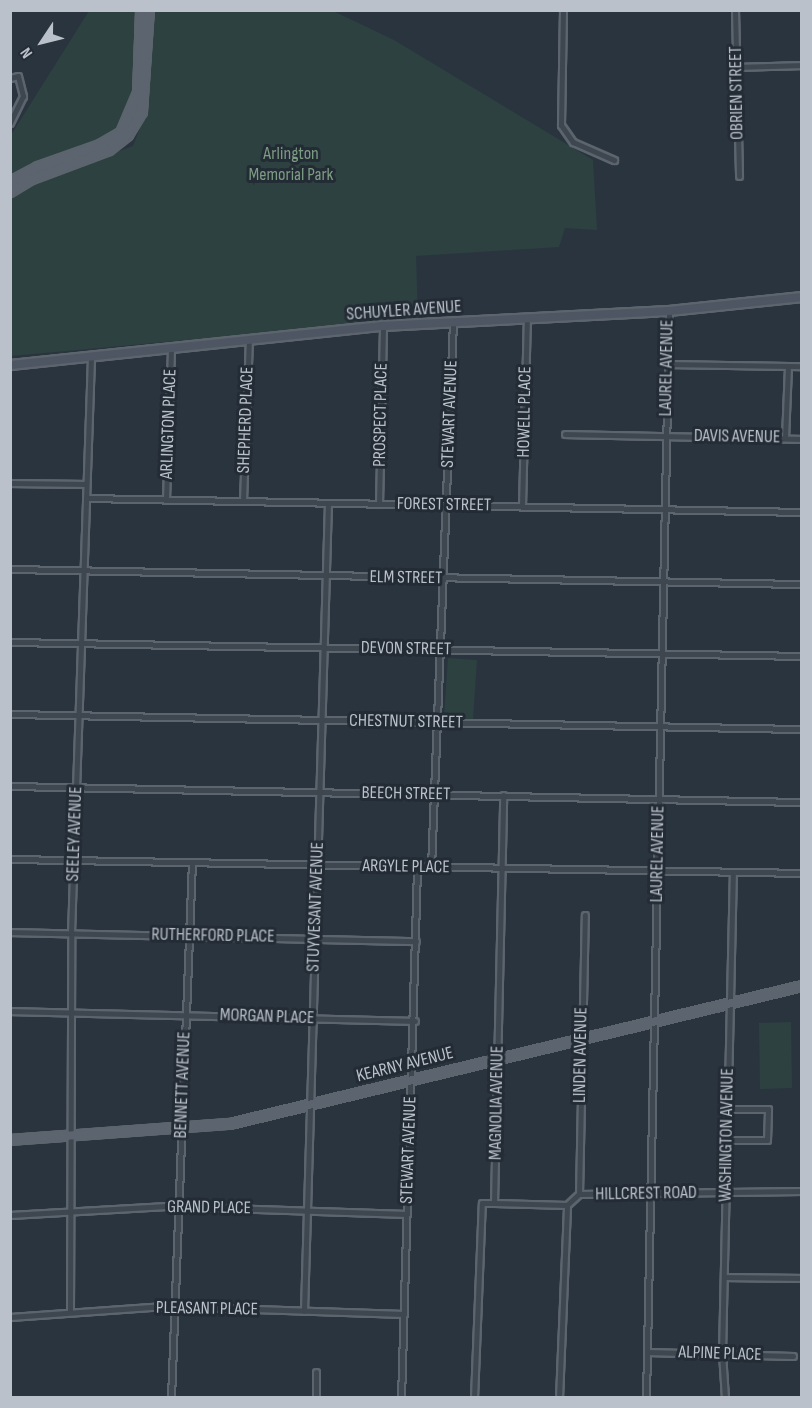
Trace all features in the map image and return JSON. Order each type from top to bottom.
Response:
[{"type":"main road","points":[[10,182],[38,167],[100,145],[121,133],[138,93],[141,10]]},
{"type":"main road","points":[[10,192],[32,179],[109,150],[128,135],[142,112],[149,10]]},
{"type":"main road","name":"SCHUYLER AVENUE","points":[[10,365],[383,326],[669,311],[801,297]]},
{"type":"main road","name":"KEARNY AVENUE","points":[[10,1140],[221,1126],[801,986]]},
{"type":"street","points":[[563,10],[561,125],[573,142],[614,160]]},
{"type":"street","name":"OBRIEN STREET","points":[[735,10],[739,176]]},
{"type":"street","points":[[737,67],[801,65]]},
{"type":"street","points":[[10,78],[18,76],[22,103],[10,123]]},
{"type":"street","name":"LAUREL AVENUE","points":[[646,1398],[669,311]]},
{"type":"street","name":"HOWELL PLACE","points":[[522,506],[527,318]]},
{"type":"street","name":"STEWART AVENUE","points":[[431,867],[436,794],[453,322]]},
{"type":"street","name":"PROSPECT PLACE","points":[[379,504],[383,326]]},
{"type":"street","name":"SHEPHERD PLACE","points":[[243,501],[249,339]]},
{"type":"street","name":"ARLINGTON PLACE","points":[[166,500],[171,349]]},
{"type":"street","name":"SEELEY AVENUE","points":[[70,1312],[72,933],[91,356]]},
{"type":"street","points":[[668,364],[801,366]]},
{"type":"street","points":[[785,438],[788,366]]},
{"type":"street","name":"DAVIS AVENUE","points":[[565,434],[801,439]]},
{"type":"street","points":[[10,483],[86,484]]},
{"type":"street","name":"FOREST STREET","points":[[86,498],[801,512]]},
{"type":"street","name":"STUYVESANT AVENUE","points":[[304,1311],[328,504]]},
{"type":"street","name":"ELM STREET","points":[[10,569],[801,584]]},
{"type":"street","name":"DEVON STREET","points":[[10,642],[801,656]]},
{"type":"street","name":"CHESTNUT STREET","points":[[10,714],[801,729]]},
{"type":"street","name":"BEECH STREET","points":[[10,786],[801,802]]},
{"type":"street","name":"MAGNOLIA AVENUE","points":[[494,1203],[502,795]]},
{"type":"street","name":"ARGYLE PLACE","points":[[10,859],[801,873]]},
{"type":"street","name":"BENNETT AVENUE","points":[[171,1398],[192,862]]},
{"type":"street","name":"STEWART AVENUE","points":[[401,1398],[417,867]]},
{"type":"street","name":"WASHINGTON AVENUE","points":[[725,1398],[722,1353],[733,872]]},
{"type":"street","name":"LINDEN AVENUE","points":[[579,1194],[585,915]]},
{"type":"street","name":"RUTHERFORD PLACE","points":[[10,932],[416,941]]},
{"type":"street","name":"MORGAN PLACE","points":[[10,1011],[414,1021]]},
{"type":"street","points":[[727,1140],[767,1140],[768,1109],[728,1109]]},
{"type":"street","name":"HILLCREST ROAD","points":[[567,1205],[579,1194],[801,1191]]},
{"type":"street","points":[[474,1398],[482,1203],[567,1205],[559,1398]]},
{"type":"street","name":"GRAND PLACE","points":[[10,1215],[177,1206],[407,1214]]},
{"type":"street","points":[[724,1277],[801,1278]]},
{"type":"street","name":"PLEASANT PLACE","points":[[10,1317],[175,1307],[404,1314]]},
{"type":"street","name":"ALPINE PLACE","points":[[647,1352],[793,1356]]},
{"type":"street","points":[[316,1371],[316,1398]]},
{"type":"green space","points":[[89,11],[138,11],[132,103],[120,128],[108,138],[11,178],[11,135]]},
{"type":"green space","name":"Arlington Memorial Park","points":[[153,11],[333,11],[394,40],[593,160],[597,230],[565,228],[559,247],[416,256],[418,319],[11,356],[10,197],[32,183],[133,146],[145,115]]},
{"type":"green space","points":[[448,658],[477,660],[473,719],[444,718]]},
{"type":"green space","points":[[791,1022],[792,1088],[760,1089],[759,1023]]}]
